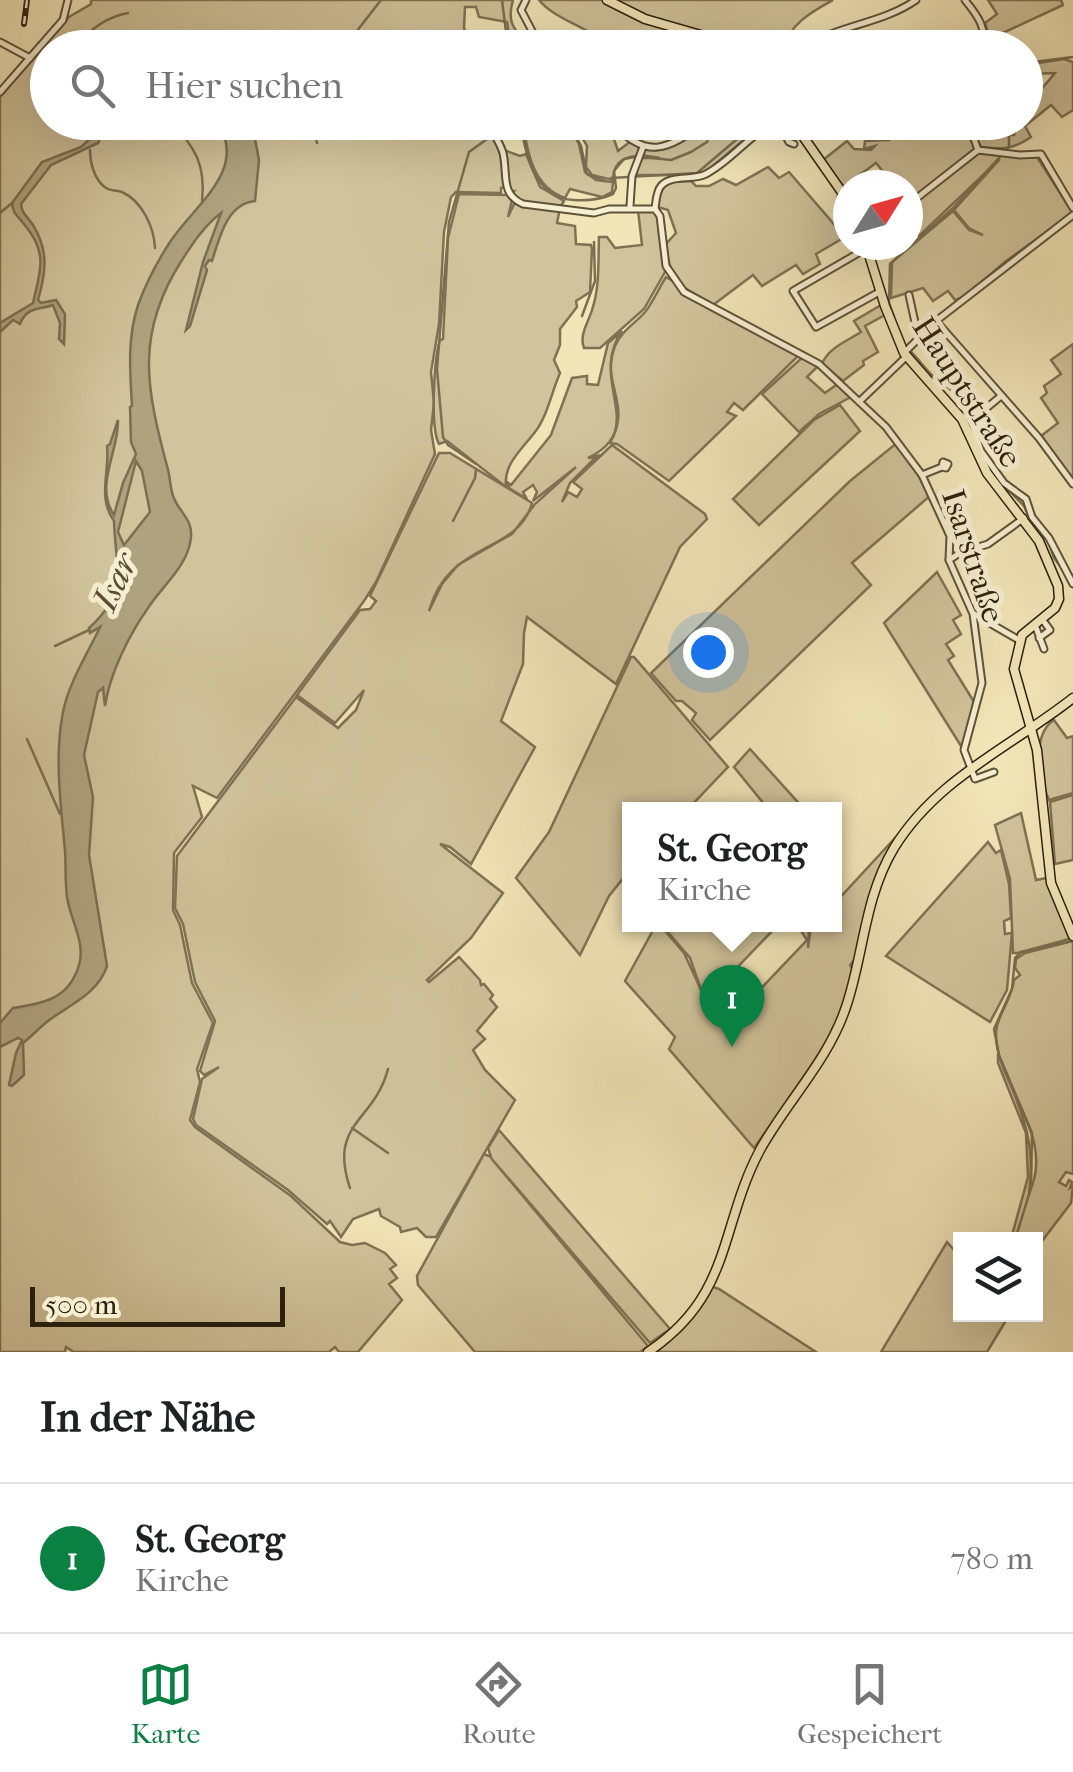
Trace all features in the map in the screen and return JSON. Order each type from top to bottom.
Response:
[{"type":"main road","points":[[607,0],[678,30]]},
{"type":"main road","points":[[805,140],[833,182]]},
{"type":"main road","name":"Hauptstraße","points":[[869,260],[907,352],[968,423],[987,474],[1022,507],[1068,587]]},
{"type":"main road","points":[[1068,587],[1055,608],[1020,640],[1014,662],[1040,772],[1052,883],[1073,936]]},
{"type":"main road","points":[[648,1352],[688,1317],[712,1283],[760,1152],[828,1048],[852,986],[873,892],[892,851],[924,808],[970,768],[1073,698]]},
{"type":"street","points":[[54,30],[62,20],[68,0]]},
{"type":"street","points":[[526,0],[520,10],[531,30]]},
{"type":"street","points":[[841,30],[916,0]]},
{"type":"street","points":[[965,0],[982,30]]},
{"type":"street","points":[[0,42],[30,58],[0,92]]},
{"type":"street","points":[[496,140],[502,152],[506,190],[514,200],[594,214],[630,207],[655,209],[664,182],[695,179],[732,158],[751,140]]},
{"type":"street","points":[[631,140],[654,149],[679,140]]},
{"type":"street","points":[[787,140],[794,144]]},
{"type":"street","points":[[974,140],[978,150]]},
{"type":"street","points":[[630,207],[632,178],[643,147]]},
{"type":"street","points":[[860,400],[936,320],[1073,211],[1041,154],[978,150],[923,192]]},
{"type":"street","name":"Isarstraße","points":[[655,209],[660,216],[669,273],[684,292],[820,364],[898,440],[922,475],[942,514],[951,548],[950,560],[973,614],[982,683],[964,750],[970,768]]},
{"type":"street","points":[[844,260],[794,291],[816,327],[880,291]]},
{"type":"street","points":[[909,296],[918,336]]},
{"type":"street","points":[[936,320],[1073,484]]},
{"type":"street","points":[[968,423],[1001,396]]},
{"type":"street","points":[[922,475],[942,467]]},
{"type":"street","points":[[950,560],[988,544],[1022,507],[1049,538],[1068,587]]},
{"type":"street","points":[[951,548],[960,553]]},
{"type":"street","points":[[973,614],[1020,640]]},
{"type":"street","points":[[1039,621],[1050,630],[1040,638]]},
{"type":"street","points":[[1039,621],[1044,650]]},
{"type":"street","points":[[970,768],[975,779],[994,772]]},
{"type":"shaded area","points":[[91,0],[513,0],[511,21],[516,30],[508,30],[507,22],[479,17],[476,7],[465,7],[465,30],[58,30],[69,17],[91,4]]},
{"type":"shaded area","points":[[539,0],[833,0],[793,30],[585,30]]},
{"type":"shaded area","points":[[988,0],[1061,0],[1063,5],[1009,30],[987,30],[985,23],[997,14]]},
{"type":"shaded area","points":[[1064,59],[1073,62],[1073,110],[1062,117],[1051,105],[1043,111],[1043,87],[1055,73],[1043,73],[1043,62]]},
{"type":"shaded area","points":[[30,62],[30,140],[496,140],[501,152],[505,187],[501,193],[456,192],[451,197],[431,372],[435,454],[376,582],[217,798],[193,786],[202,817],[174,853],[173,910],[192,983],[213,1023],[197,1069],[200,1082],[190,1120],[291,1196],[340,1242],[365,1243],[385,1253],[396,1265],[390,1269],[397,1278],[389,1284],[402,1300],[358,1352],[339,1352],[335,1347],[329,1352],[74,1352],[66,1347],[65,1352],[0,1352],[0,97]]},
{"type":"shaded area","points":[[89,140],[99,140],[51,165],[21,204],[44,253],[38,300],[56,300],[65,314],[64,344],[59,339],[60,323],[53,305],[30,311],[20,324],[13,320],[0,332],[0,323],[33,303],[40,272],[37,244],[12,203],[42,162],[81,147]]},
{"type":"shaded area","points":[[226,140],[255,140],[259,160],[255,201],[238,208],[226,223],[212,261],[205,266],[190,326],[186,330],[203,262],[221,213],[182,260],[167,287],[151,336],[154,411],[173,496],[190,525],[189,547],[127,642],[105,706],[103,688],[98,692],[84,755],[93,797],[89,855],[107,966],[90,991],[23,1043],[24,1075],[12,1086],[9,1085],[22,1040],[18,1038],[0,1047],[0,1023],[13,1008],[45,1001],[62,992],[75,976],[81,957],[66,891],[60,729],[69,690],[100,627],[90,633],[89,628],[102,615],[115,590],[114,521],[105,494],[107,446],[118,420],[106,492],[114,515],[136,454],[131,442],[130,368],[138,305],[165,250],[214,187],[227,157]],"holes":[[[136,461],[142,471],[150,512],[124,545],[118,532]]]},
{"type":"shaded area","points":[[526,140],[577,140],[585,172],[596,180],[613,182],[612,192],[602,197],[570,189],[565,198],[554,193],[539,177]]},
{"type":"shaded area","points":[[584,140],[614,140],[618,151],[631,141],[640,148],[637,156],[619,162],[613,180],[592,175],[586,167]]},
{"type":"shaded area","points":[[682,140],[744,140],[702,175],[633,175],[641,158],[660,158],[641,155],[644,150]]},
{"type":"shaded area","points":[[972,140],[975,149],[923,191],[923,170],[882,170],[876,163],[866,170],[833,170],[833,174],[823,160],[847,141],[854,149],[871,150],[875,146],[864,149],[865,141]]},
{"type":"shaded area","points":[[978,140],[1026,140],[1008,148],[981,147]]},
{"type":"shaded area","points":[[504,150],[520,156],[526,154],[540,187],[564,201],[561,206],[524,204],[511,194],[514,191],[510,191]]},
{"type":"shaded area","points":[[979,152],[1037,157],[1073,213],[964,297],[955,300],[948,291],[933,301],[923,288],[891,298],[892,262],[923,260],[923,236],[953,211],[969,230],[983,235],[969,228],[954,210],[1000,159],[923,232],[923,195]]},
{"type":"shaded area","points":[[768,167],[779,178],[789,172],[833,223],[833,244],[816,254],[820,264],[803,274],[796,265],[762,286],[753,275],[713,305],[685,289],[670,267],[666,244],[676,233],[668,210],[658,207],[661,187],[691,181],[696,186],[709,186],[723,179],[736,185]]},
{"type":"shaded area","points":[[459,194],[508,195],[512,200],[508,217],[515,202],[560,208],[557,223],[575,226],[576,244],[591,245],[592,249],[590,292],[576,301],[577,307],[560,329],[560,345],[554,360],[560,373],[539,426],[511,464],[506,487],[447,441],[439,444],[436,436],[436,362],[443,339],[448,238]]},
{"type":"shaded area","points":[[638,210],[654,211],[658,216],[665,272],[644,309],[600,348],[584,348],[583,334],[596,292],[599,237],[607,237],[615,248],[642,245]]},
{"type":"shaded area","points":[[666,277],[799,355],[743,410],[734,403],[727,412],[736,416],[669,481],[610,443],[618,416],[611,372],[615,346],[646,311]]},
{"type":"shaded area","points":[[881,305],[885,315],[865,326],[878,352],[843,381],[822,364],[825,358],[861,332],[854,321]]},
{"type":"shaded area","points":[[622,331],[613,350],[611,368],[615,433],[606,446],[588,458],[597,456],[570,483],[562,502],[568,492],[577,497],[582,489],[573,482],[612,445],[707,519],[680,547],[616,684],[527,617],[523,664],[501,721],[535,747],[471,864],[440,844],[503,893],[471,938],[427,980],[459,957],[493,995],[490,999],[497,1007],[477,1031],[485,1039],[473,1050],[485,1070],[515,1100],[436,1237],[426,1237],[417,1228],[401,1232],[400,1227],[381,1216],[379,1209],[353,1219],[341,1237],[330,1221],[327,1224],[193,1119],[202,1079],[219,1067],[204,1075],[200,1071],[215,1021],[195,982],[183,924],[175,908],[177,856],[296,697],[338,728],[356,710],[364,690],[335,723],[297,695],[360,610],[370,609],[376,601],[370,596],[439,453],[450,453],[532,503],[526,515],[576,467],[533,501],[537,492],[533,485],[523,492],[527,499],[509,488],[507,482],[511,485],[551,435],[572,378],[587,376],[587,384],[598,385],[608,343]]},
{"type":"shaded area","points":[[1073,344],[1073,479],[1041,436],[1058,423],[1041,398],[1047,393],[1044,386],[1061,374],[1051,360]]},
{"type":"shaded area","points":[[804,356],[819,365],[807,377],[825,393],[839,383],[851,397],[819,414],[799,432],[762,394]]},
{"type":"shaded area","points":[[840,405],[860,431],[759,525],[733,499],[814,420]]},
{"type":"shaded area","points":[[898,442],[931,495],[852,563],[871,585],[710,740],[692,720],[696,713],[682,701],[676,701],[651,673],[850,481]]},
{"type":"shaded area","points":[[937,572],[961,615],[953,620],[961,634],[946,644],[954,656],[948,660],[976,705],[961,746],[884,623]]},
{"type":"shaded area","points":[[634,657],[728,767],[695,802],[622,802],[622,880],[609,896],[580,955],[516,878],[549,832]]},
{"type":"shaded area","points":[[1054,720],[1067,738],[1073,736],[1073,793],[1049,800],[1039,757],[1042,736]]},
{"type":"shaded area","points":[[750,749],[798,802],[762,802],[734,767]]},
{"type":"shaded area","points":[[1073,795],[1073,860],[1055,864],[1050,802]]},
{"type":"shaded area","points":[[1021,813],[1036,880],[1047,878],[1073,938],[1013,953],[1010,879],[995,825]]},
{"type":"shaded area","points":[[906,826],[873,890],[855,959],[850,965],[853,970],[843,1009],[824,1050],[754,1148],[669,1049],[675,1037],[625,981],[652,932],[666,932],[684,953],[702,992],[690,958],[668,932],[771,932],[728,977],[750,1000],[807,940],[802,932],[809,932],[808,948],[810,932],[842,932],[842,895]]},
{"type":"shaded area","points":[[988,842],[996,853],[1001,850],[1011,918],[1004,921],[1005,934],[1012,933],[1007,990],[990,1022],[886,956]]},
{"type":"shaded area","points":[[1073,941],[1073,1174],[1066,1172],[1059,1182],[1066,1186],[1069,1180],[1070,1188],[1073,1186],[1071,1203],[1043,1240],[1043,1232],[1013,1232],[1028,1177],[1026,1133],[998,1063],[998,1054],[1002,1065],[996,1033],[1014,980],[1020,975],[1015,968],[1016,959],[1025,953]],"holes":[[[1012,1088],[1031,1131],[1036,1172],[1029,1193],[1028,1139]]]},
{"type":"shaded area","points":[[499,1130],[670,1329],[650,1343],[491,1158],[648,1346],[640,1352],[475,1352],[418,1285],[417,1276],[484,1154],[491,1157],[488,1148]]},
{"type":"shaded area","points":[[947,1242],[953,1249],[953,1322],[1005,1322],[987,1352],[881,1352]]},
{"type":"shaded area","points":[[713,1287],[816,1352],[652,1352],[660,1349]]},
{"type":"waterway","points":[[358,30],[381,0]]},
{"type":"waterway","points":[[502,0],[506,30]]},
{"type":"waterway","points":[[93,30],[128,13]]},
{"type":"waterway","points":[[1043,61],[1073,57]]},
{"type":"waterway","points":[[187,140],[202,177],[202,201]]},
{"type":"waterway","points":[[476,464],[448,445],[443,437],[437,369],[449,222],[469,152],[486,140]]},
{"type":"waterway","points":[[523,140],[541,183],[550,192],[574,200],[613,194],[614,171],[624,159],[635,157]]},
{"type":"waterway","points":[[578,140],[587,174],[605,181]]},
{"type":"waterway","points":[[643,157],[671,160],[708,140]]},
{"type":"waterway","points":[[611,178],[697,173],[736,140]]},
{"type":"waterway","points":[[894,317],[889,303],[890,264],[952,209],[1009,147],[1009,140]]},
{"type":"waterway","points":[[90,150],[102,185],[129,196],[141,208],[155,248]]},
{"type":"waterway","points":[[0,213],[12,203]]},
{"type":"waterway","points":[[582,316],[595,281],[594,242]]},
{"type":"waterway","points":[[910,351],[961,400],[969,428]]},
{"type":"waterway","points":[[453,521],[476,470]]},
{"type":"waterway","points":[[990,471],[1024,506],[1042,533]]},
{"type":"waterway","points":[[1049,543],[1064,571]]},
{"type":"waterway","points":[[55,646],[89,630]]},
{"type":"waterway","points":[[27,739],[60,814]]},
{"type":"waterway","points":[[1017,1232],[1031,1188],[1032,1133],[999,1055],[994,1029],[1012,989],[1015,958],[1021,952],[1072,941]]},
{"type":"waterway","points":[[350,1188],[345,1166],[349,1136],[373,1101],[388,1069]]},
{"type":"waterway","points":[[352,1128],[388,1153]]},
{"type":"railway","points":[[24,24],[27,0]]},
{"type":"place","name":"St. Georg","points":[[732,1047]]},
{"type":"water label","name":"Isar","points":[[115,582]]}]
